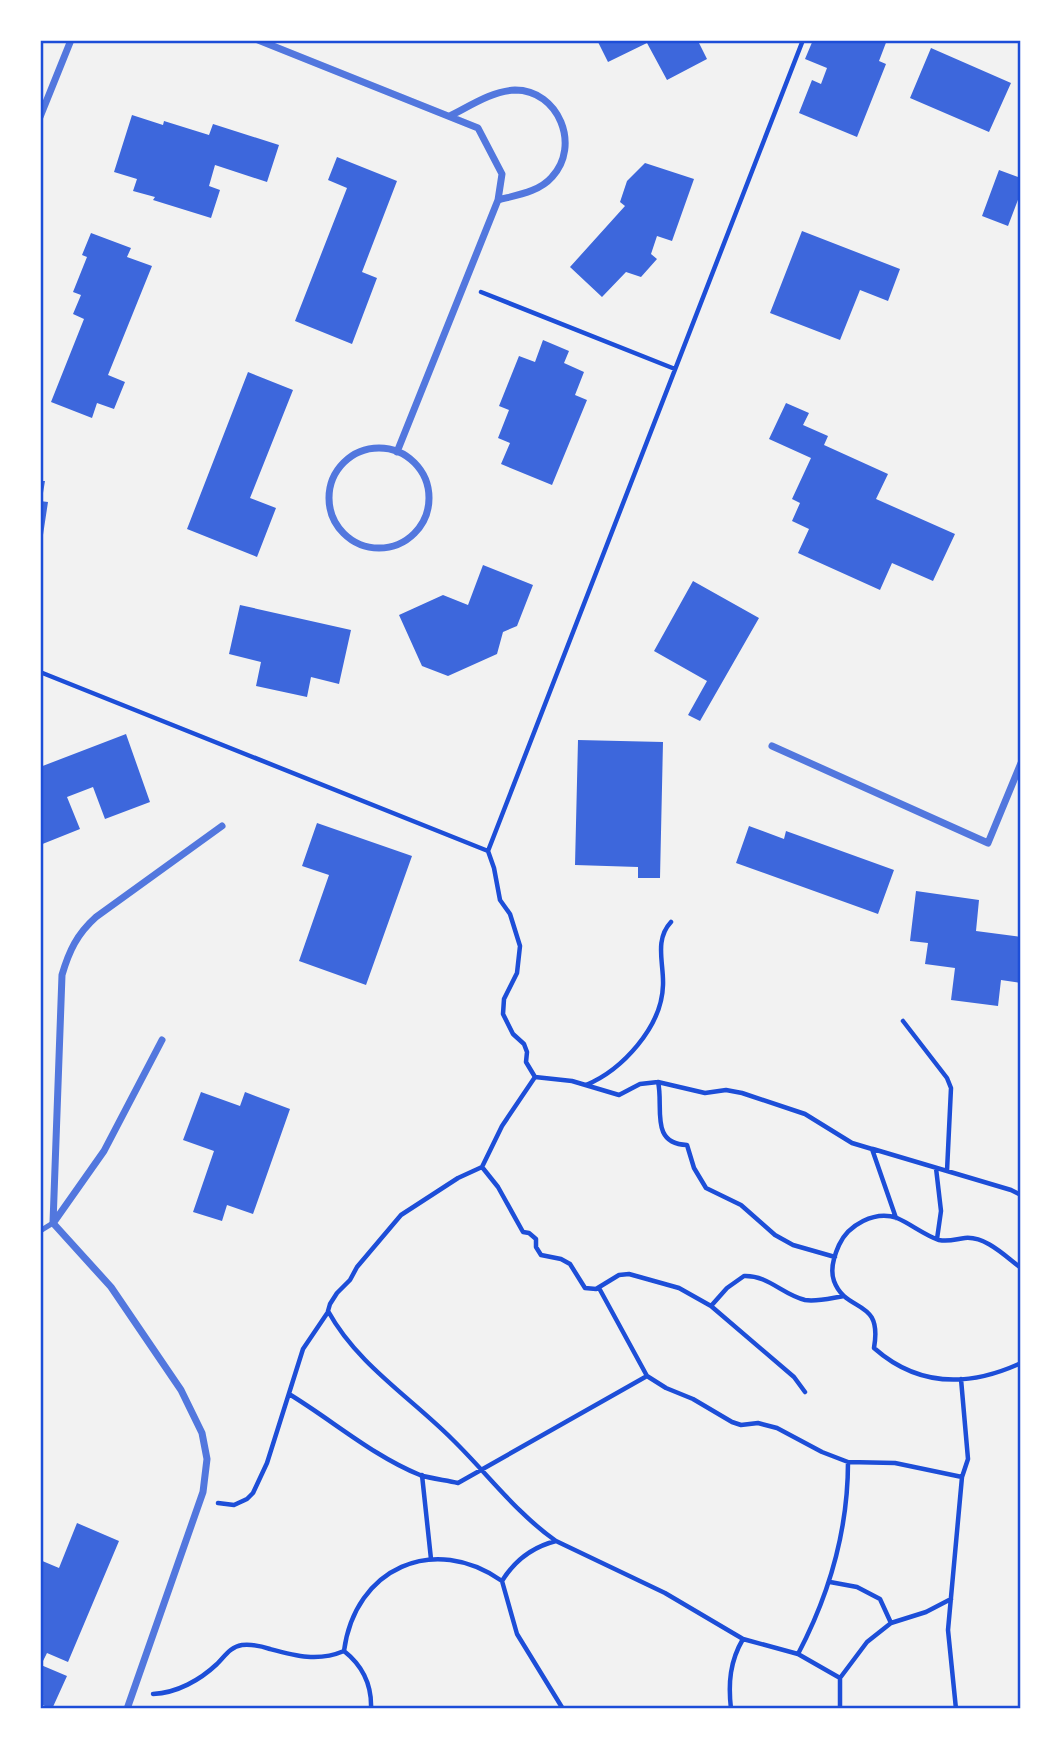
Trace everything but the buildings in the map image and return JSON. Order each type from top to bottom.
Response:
[{"type":"street","points":[[40,117],[71,40]]},
{"type":"street","points":[[258,40],[478,128],[502,174],[498,200],[397,452]]},
{"type":"street","points":[[450,116],[502,92],[517,90],[532,93],[545,100],[556,111],[563,124],[566,139],[565,153],[552,178],[540,187],[498,200]]},
{"type":"street","points":[[382,448],[397,452],[411,460],[422,472],[428,486],[429,502],[425,517],[417,531],[406,541],[391,547],[360,545],[346,537],[336,525],[330,511],[332,480],[340,466],[352,456],[366,450],[382,448]]},
{"type":"street","points":[[772,746],[988,843],[1021,764]]},
{"type":"street","points":[[127,1709],[203,1492],[207,1459],[202,1433],[181,1390],[111,1287],[53,1223],[62,975],[69,951],[82,930],[222,826]]},
{"type":"street","points":[[53,1223],[104,1152],[162,1040]]},
{"type":"lane","points":[[40,1231],[53,1223]]},
{"type":"path","points":[[535,1077],[526,1062],[524,1044],[513,1034],[503,1014],[504,999],[517,973],[520,946],[510,914],[500,900],[488,851],[803,40]]},
{"type":"path","points":[[464,285],[675,369]]},
{"type":"path","points":[[40,672],[488,851]]},
{"type":"path","points":[[585,1085],[601,1079],[621,1063],[646,1034],[662,992],[660,947],[671,922]]},
{"type":"path","points":[[903,1021],[947,1078],[951,1088],[947,1171]]},
{"type":"path","points":[[535,1077],[562,1079],[620,1095],[640,1084],[658,1082],[705,1093],[726,1090],[761,1098],[805,1114],[852,1143],[1021,1195]]},
{"type":"path","points":[[200,1500],[234,1505],[253,1493],[267,1463],[303,1349],[337,1293],[401,1215],[458,1178],[482,1167],[502,1126],[535,1077]]},
{"type":"path","points":[[658,1082],[661,1129],[671,1141],[687,1145],[694,1168],[706,1188],[741,1205],[775,1235],[793,1245],[835,1257]]},
{"type":"path","points":[[872,1149],[896,1218]]},
{"type":"path","points":[[482,1167],[498,1187],[523,1232],[536,1239],[536,1247],[541,1255],[565,1261],[575,1269],[579,1281],[585,1287],[592,1290],[599,1288],[619,1275],[640,1276],[679,1288],[711,1306],[794,1377],[805,1392]]},
{"type":"path","points":[[936,1168],[941,1211],[937,1239]]},
{"type":"path","points":[[1021,1268],[982,1241],[965,1238],[951,1241],[937,1239],[896,1218],[874,1217],[860,1223],[843,1238],[832,1269],[834,1283],[845,1296],[870,1312],[875,1326],[874,1348],[894,1364],[926,1377],[961,1379],[986,1377],[1021,1363]]},
{"type":"path","points":[[711,1306],[727,1288],[740,1278],[748,1276],[762,1278],[802,1299],[814,1301],[845,1296]]},
{"type":"path","points":[[599,1288],[648,1376],[666,1388],[693,1399],[732,1422],[777,1427],[822,1452],[848,1462],[895,1463],[962,1477]]},
{"type":"path","points":[[328,1311],[364,1358],[451,1437],[513,1505],[556,1541],[664,1593],[743,1639],[798,1654],[840,1678]]},
{"type":"path","points":[[289,1394],[375,1451],[422,1475],[458,1483],[648,1376]]},
{"type":"path","points":[[956,1709],[948,1630],[962,1477],[968,1459],[961,1379]]},
{"type":"path","points":[[798,1654],[817,1617],[830,1582],[846,1504],[848,1462]]},
{"type":"path","points":[[422,1475],[431,1559]]},
{"type":"path","points":[[502,1581],[513,1565],[528,1552],[556,1541]]},
{"type":"path","points":[[344,1651],[346,1636],[356,1608],[375,1584],[399,1567],[431,1559],[476,1565],[502,1581],[517,1634],[564,1709]]},
{"type":"path","points":[[830,1582],[857,1587],[880,1599],[891,1623]]},
{"type":"path","points":[[840,1709],[840,1678],[867,1642],[891,1623],[926,1612],[951,1599]]},
{"type":"path","points":[[731,1709],[730,1679],[733,1656],[743,1639]]},
{"type":"path","points":[[132,1694],[160,1693],[193,1682],[219,1662],[229,1650],[242,1645],[255,1645],[315,1658],[344,1651]]},
{"type":"path","points":[[344,1651],[359,1665],[366,1677],[371,1709]]}]
